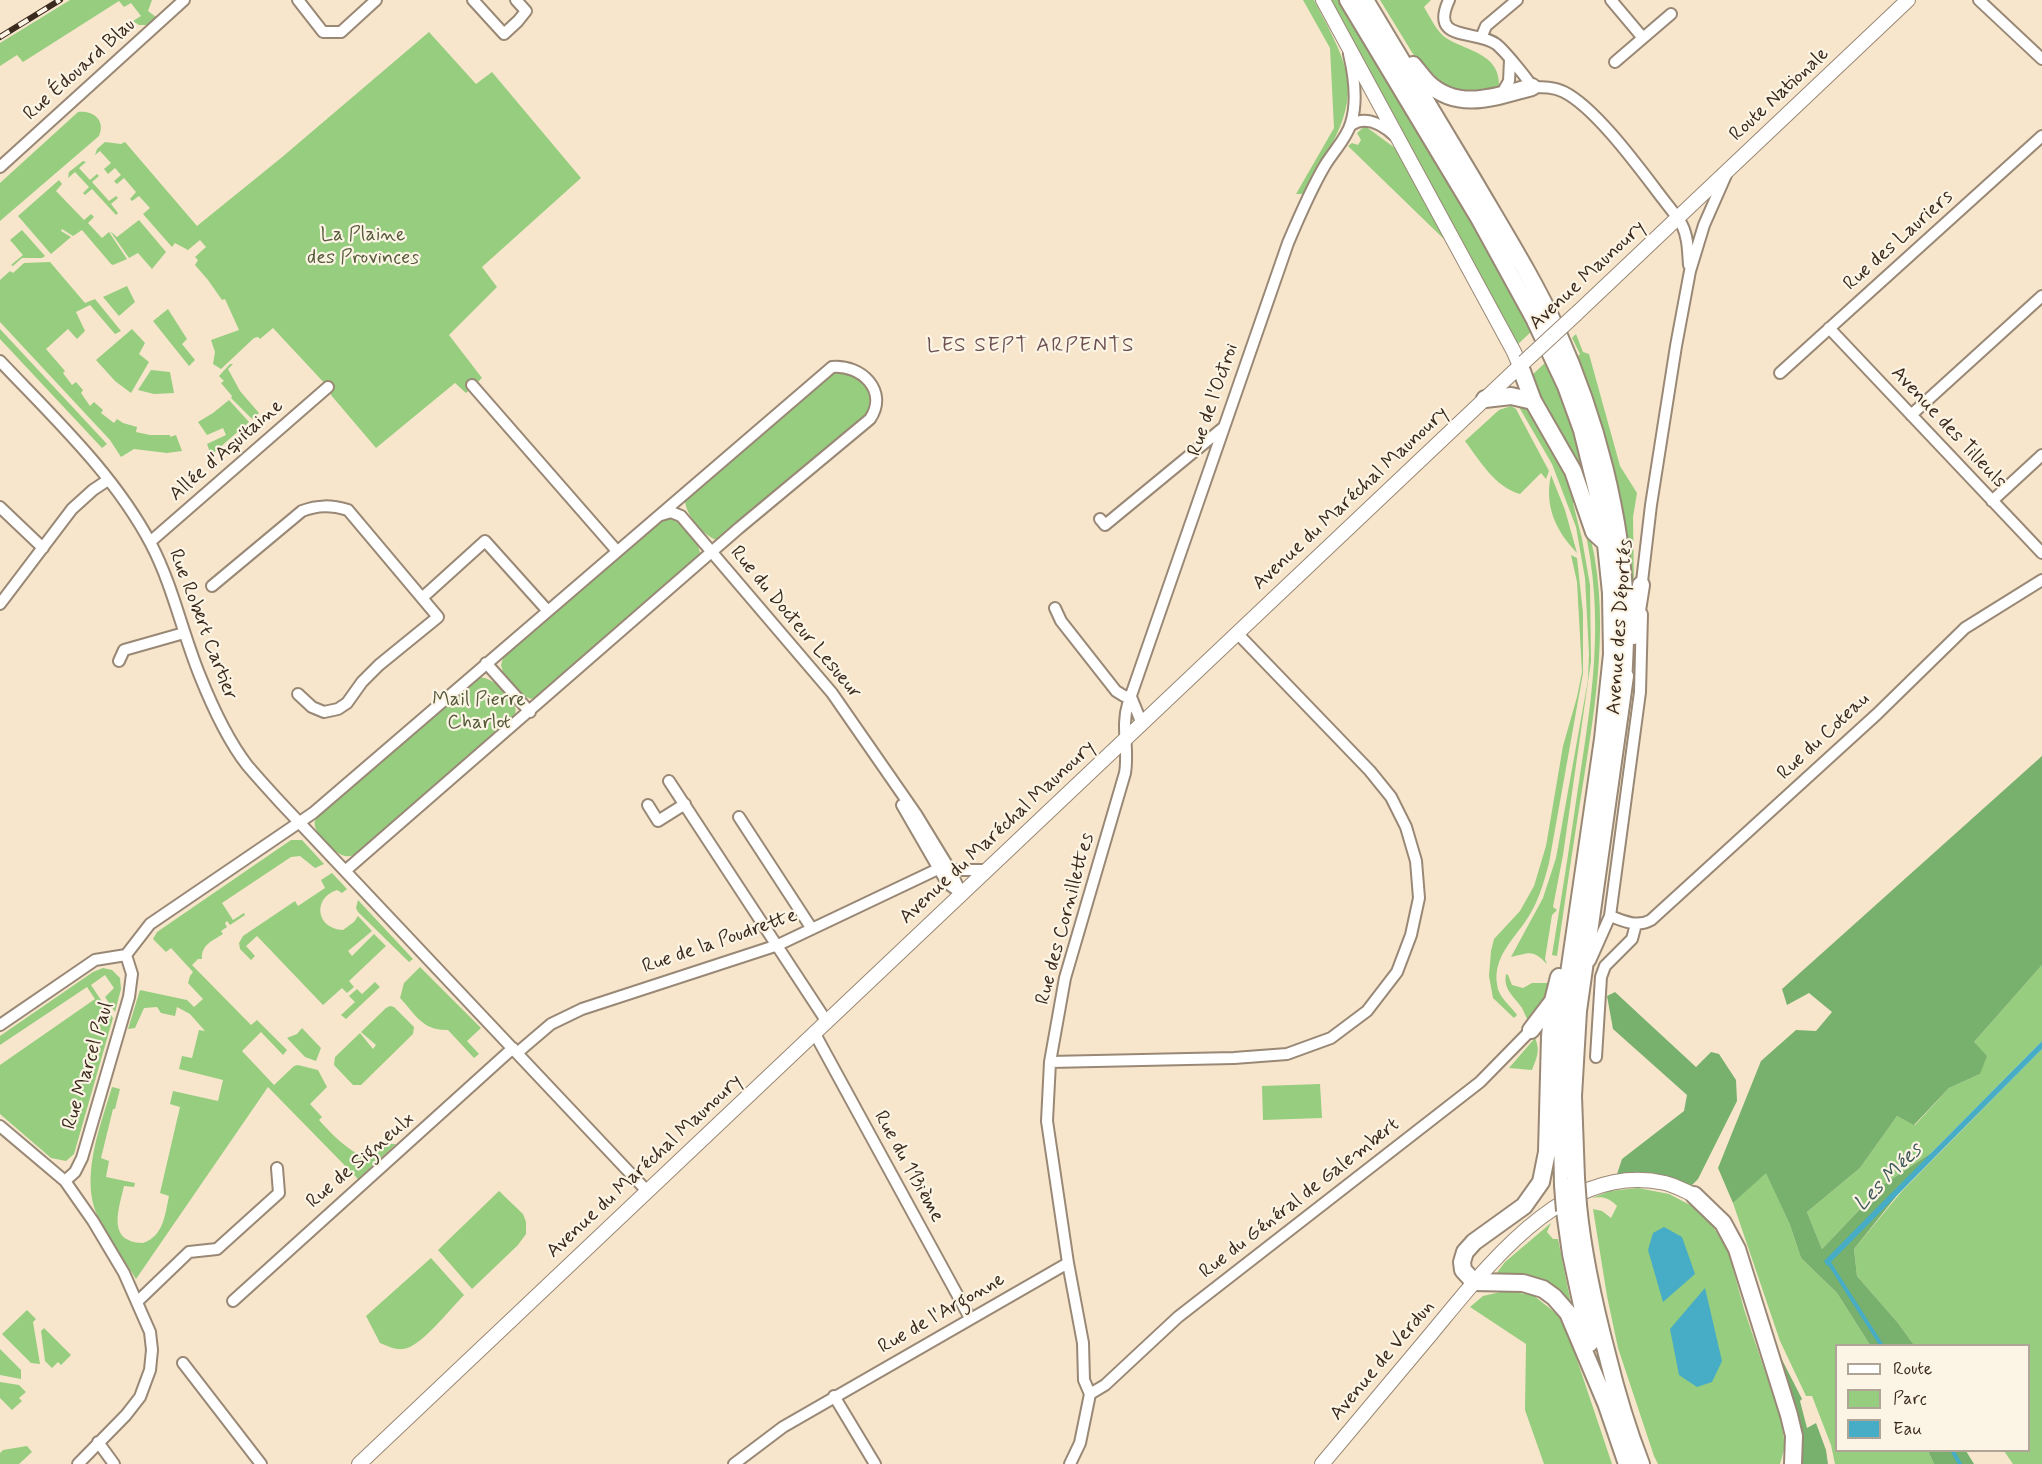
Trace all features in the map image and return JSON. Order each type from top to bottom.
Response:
[{"type":"highway","name":"Avenue des Déportés","points":[[1348,0],[1479,218],[1535,320],[1566,386],[1593,469],[1607,544],[1612,654],[1573,974]]},
{"type":"highway","points":[[1365,0],[1499,223],[1557,331],[1586,406],[1611,494],[1623,584],[1625,613],[1623,685]]},
{"type":"highway","points":[[1373,15],[1428,83],[1445,96],[1464,101],[1532,87]]},
{"type":"highway","points":[[1522,364],[1533,401],[1573,471],[1594,532],[1607,544]]},
{"type":"highway","points":[[1485,399],[1511,396],[1533,401]]},
{"type":"highway","points":[[1623,685],[1641,585]]},
{"type":"highway","name":"Avenue des Déportés","points":[[1611,1398],[1582,1246],[1569,1206],[1573,1096],[1564,997],[1573,974],[1623,685]]},
{"type":"highway","points":[[1573,974],[1550,1037],[1547,1152],[1541,1182],[1524,1206],[1474,1242],[1465,1252],[1462,1262],[1463,1270],[1474,1282],[1523,1283],[1543,1289],[1554,1297],[1571,1319],[1641,1464]]},
{"type":"highway","points":[[1531,1030],[1564,997]]},
{"type":"highway","points":[[1531,1030],[1540,1031],[1550,1037]]},
{"type":"highway","points":[[1694,1195],[1723,1223],[1737,1249],[1789,1415],[1794,1436],[1792,1462]]},
{"type":"highway","points":[[1611,1398],[1627,1464]]},
{"type":"highway","points":[[1611,1398],[1651,1464]]},
{"type":"main road","points":[[1323,0],[1522,364]]},
{"type":"main road","name":"Route Nationale","points":[[1678,218],[1908,0]]},
{"type":"main road","name":"Avenue Maunoury","points":[[1522,364],[1678,218]]},
{"type":"main road","name":"Avenue du Maréchal Maunoury","points":[[358,1464],[1522,364]]},
{"type":"main road","name":"Avenue de Verdun","points":[[1322,1464],[1474,1282],[1527,1228],[1569,1206],[1591,1189],[1618,1182],[1638,1180],[1665,1183],[1694,1195]]},
{"type":"street","name":"Rue Édouard Blau","points":[[0,167],[184,0]]},
{"type":"street","points":[[298,0],[323,32],[341,32],[376,0]]},
{"type":"street","points":[[473,0],[504,34],[526,11],[516,0]]},
{"type":"street","points":[[1449,0],[1443,13],[1448,27],[1459,34],[1497,44],[1528,79],[1532,87]]},
{"type":"street","points":[[1481,38],[1486,26],[1517,0]]},
{"type":"street","points":[[1611,0],[1643,38]]},
{"type":"street","points":[[1979,0],[2042,59]]},
{"type":"street","points":[[1615,62],[1671,14]]},
{"type":"street","name":"Rue de l'Octroi","points":[[1125,739],[1127,708],[1288,243],[1302,208],[1351,124],[1353,78],[1344,39]]},
{"type":"street","points":[[1500,95],[1509,81],[1510,60]]},
{"type":"street","name":"Avenue des Déportés","points":[[1532,87],[1546,87],[1562,91],[1583,105],[1616,141],[1678,218],[1688,244],[1690,272]]},
{"type":"street","points":[[1351,124],[1366,119],[1391,132],[1402,142]]},
{"type":"street","name":"Rue des Lauriers","points":[[1780,373],[2042,136]]},
{"type":"street","name":"Avenue des Déportés","points":[[1573,974],[1610,916],[1640,692],[1643,637],[1641,585],[1676,346],[1690,272],[1704,225],[1727,171]]},
{"type":"street","points":[[1911,415],[2042,296]]},
{"type":"street","name":"Avenue des Tilleuls","points":[[1829,328],[2042,553]]},
{"type":"street","name":"Rue Robert Cartier","points":[[0,361],[87,454],[108,480],[150,542],[169,582],[200,677],[219,719],[246,763],[299,822]]},
{"type":"street","points":[[0,1024],[95,960],[126,955],[150,924],[314,813],[832,367],[854,368],[875,390],[878,400],[876,411],[870,419],[712,552],[345,871]]},
{"type":"street","points":[[472,385],[617,551]]},
{"type":"street","name":"Allée d'Aquitaine","points":[[150,542],[328,387]]},
{"type":"street","points":[[1100,519],[1105,525],[1224,427]]},
{"type":"street","points":[[1992,501],[2042,455]]},
{"type":"street","points":[[0,604],[82,499],[108,480]]},
{"type":"street","points":[[681,496],[677,507],[681,516]]},
{"type":"street","points":[[212,586],[302,511],[325,505],[348,510],[438,617],[379,665],[362,682],[347,703],[338,709],[324,712],[312,707],[298,694]]},
{"type":"street","points":[[0,507],[43,548]]},
{"type":"street","points":[[658,516],[671,512],[681,516]]},
{"type":"street","name":"Rue du Docteur Lesueur","points":[[681,516],[832,693],[889,778],[943,868],[961,893]]},
{"type":"street","points":[[422,598],[486,541],[548,610]]},
{"type":"street","name":"Rue du Coteau","points":[[1636,924],[1643,924],[1651,920],[1877,714],[1965,628],[2042,580]]},
{"type":"street","points":[[1055,608],[1061,621],[1116,691],[1131,697],[1142,724]]},
{"type":"street","points":[[119,661],[124,650],[184,633]]},
{"type":"street","points":[[1050,1062],[1234,1058],[1287,1054],[1330,1038],[1367,1011],[1397,972],[1411,935],[1419,897],[1416,861],[1406,827],[1391,797],[1370,771],[1237,633]]},
{"type":"street","points":[[486,663],[530,712]]},
{"type":"street","name":"Rue des Cornillettes","points":[[1090,1394],[1084,1380],[1083,1343],[1068,1263],[1047,1121],[1050,1062],[1065,978],[1125,773],[1125,739]]},
{"type":"street","points":[[669,781],[827,1022]]},
{"type":"street","points":[[648,806],[658,821],[685,804]]},
{"type":"street","points":[[739,817],[812,929]]},
{"type":"street","points":[[299,822],[647,1191]]},
{"type":"street","points":[[943,868],[987,870]]},
{"type":"street","name":"Rue de la Poudrette","points":[[515,1050],[551,1024],[582,1010],[778,945],[943,868]]},
{"type":"street","points":[[1596,1057],[1601,977],[1605,966],[1632,939],[1636,924],[1610,916]]},
{"type":"street","name":"Rue Marcel Paul","points":[[64,1181],[75,1172],[82,1158],[129,997],[132,974],[126,955]]},
{"type":"street","name":"Rue du Général de Galembert","points":[[1090,1394],[1105,1385],[1178,1317],[1480,1082],[1531,1030]]},
{"type":"street","name":"Rue du 113ième","points":[[815,1034],[970,1318]]},
{"type":"street","name":"Rue de Signeulx","points":[[233,1301],[337,1205],[362,1186],[515,1050]]},
{"type":"street","points":[[0,1126],[64,1181],[93,1221],[124,1273],[150,1332],[152,1350],[150,1370],[145,1386],[134,1406],[78,1464]]},
{"type":"street","points":[[138,1301],[189,1252],[217,1250],[279,1192],[278,1168]]},
{"type":"street","name":"Rue de l'Argonne","points":[[734,1464],[783,1427],[834,1396],[1068,1263]]},
{"type":"street","points":[[183,1363],[261,1464]]},
{"type":"street","points":[[1070,1464],[1080,1443],[1090,1394]]},
{"type":"street","points":[[834,1396],[875,1464]]},
{"type":"street","points":[[98,1442],[114,1464]]},
{"type":"green space","points":[[70,0],[152,0],[148,11],[156,17],[147,25],[139,25],[133,21],[141,16],[131,3],[124,7],[119,1],[23,62],[17,55],[0,66],[0,43]]},
{"type":"green space","points":[[1303,0],[1314,0],[1336,42],[1347,76],[1348,87],[1344,116],[1333,143],[1303,194],[1296,194],[1334,128],[1330,48]]},
{"type":"green space","points":[[1328,0],[1340,0],[1416,131],[1459,197],[1532,331],[1517,345]]},
{"type":"green space","points":[[1380,0],[1431,0],[1424,7],[1440,32],[1446,38],[1489,60],[1495,67],[1499,88],[1467,92],[1448,89],[1413,54]]},
{"type":"green space","name":"La Plaine des Provinces","points":[[429,32],[476,84],[492,72],[581,178],[482,267],[497,287],[449,335],[482,378],[466,393],[455,383],[376,448],[331,395],[328,387],[273,328],[260,339],[254,338],[221,369],[213,364],[215,352],[211,340],[239,330],[225,299],[222,300],[195,265],[198,260],[195,257],[206,247],[200,240],[188,250],[175,243],[172,247],[143,214],[150,208],[139,196],[132,201],[130,199],[136,192],[124,178],[117,184],[114,181],[121,175],[115,168],[108,174],[104,169],[111,163],[100,151],[95,155],[97,149],[105,142],[121,144],[125,142],[197,226]]},
{"type":"green space","points":[[78,112],[93,114],[97,117],[101,125],[99,136],[0,221],[0,183]]},
{"type":"green space","points":[[1365,126],[1395,148],[1448,243],[1348,146],[1352,143],[1358,145],[1361,140],[1357,133]]},
{"type":"green space","points":[[83,161],[86,162],[79,168],[90,180],[97,174],[99,176],[92,182],[109,201],[116,196],[118,198],[111,204],[118,213],[116,215],[92,189],[85,195],[83,193],[89,187],[75,172],[68,178],[69,172]]},
{"type":"green space","points":[[59,180],[62,184],[56,191],[84,220],[91,214],[94,217],[88,223],[102,238],[109,232],[127,259],[111,264],[82,230],[73,236],[62,229],[61,231],[71,237],[51,254],[18,216]]},
{"type":"green space","points":[[139,220],[166,252],[152,269],[138,253],[129,258],[110,231],[117,237]]},
{"type":"green space","points":[[22,230],[45,256],[22,258],[13,266],[11,265],[23,255],[10,240]]},
{"type":"green space","points":[[50,262],[85,303],[95,299],[121,331],[115,334],[90,305],[76,312],[85,331],[77,339],[68,329],[46,349],[65,371],[63,373],[72,385],[76,382],[83,390],[81,393],[90,406],[94,402],[103,410],[101,413],[114,423],[117,419],[137,427],[136,432],[170,435],[170,437],[176,435],[182,451],[167,453],[134,449],[121,457],[110,440],[0,322],[0,280],[10,271],[13,273],[24,263]]},
{"type":"green space","points":[[127,286],[135,302],[119,316],[103,297]]},
{"type":"green space","points":[[168,309],[187,339],[182,344],[195,360],[189,366],[153,321]]},
{"type":"green space","points":[[0,329],[107,444],[102,448],[0,339]]},
{"type":"green space","points":[[132,329],[145,343],[139,354],[149,362],[131,393],[115,381],[96,360]]},
{"type":"green space","points":[[1576,334],[1583,352],[1589,354],[1620,466],[1637,493],[1633,517],[1634,589],[1630,593],[1577,357],[1580,354],[1572,338]]},
{"type":"green space","points":[[1547,361],[1578,445],[1591,499],[1532,384],[1530,377]]},
{"type":"green space","points":[[230,364],[233,364],[228,369],[240,391],[259,413],[252,419],[231,398],[232,396],[221,383],[224,381],[219,376]]},
{"type":"green space","points":[[151,370],[170,372],[174,393],[154,394],[138,390]]},
{"type":"green space","points":[[842,372],[857,379],[867,389],[871,402],[866,417],[722,541],[703,532],[688,512],[685,499],[828,376]]},
{"type":"green space","points":[[229,400],[249,422],[211,455],[207,444],[226,435],[223,428],[207,435],[198,422]]},
{"type":"green space","points":[[1518,400],[1525,404],[1561,462],[1576,492],[1595,557],[1599,590],[1599,657],[1596,691],[1557,956],[1552,955],[1589,715],[1595,646],[1595,611],[1587,540],[1578,503],[1573,503],[1590,585],[1591,661],[1563,855],[1553,907],[1557,910],[1552,915],[1545,959],[1547,964],[1538,956],[1530,953],[1511,957],[1543,898],[1556,858],[1588,680],[1589,654],[1585,578],[1576,527],[1552,464],[1519,407]]},
{"type":"green space","points":[[1511,406],[1516,409],[1549,471],[1546,479],[1541,473],[1520,494],[1503,486],[1482,465],[1465,441],[1499,410]]},
{"type":"green space","points":[[1551,475],[1565,510],[1577,553],[1563,536],[1553,517],[1549,497]]},
{"type":"green space","name":"Mail Pierre Charlot","points":[[668,518],[679,523],[690,533],[698,545],[700,557],[538,697],[531,699],[524,696],[503,672],[501,665],[505,652],[662,519]]},
{"type":"green space","points":[[1571,555],[1577,558],[1583,613],[1583,673],[1545,878],[1531,913],[1506,949],[1498,965],[1498,989],[1517,1015],[1514,1018],[1493,998],[1489,976],[1491,951],[1494,939],[1520,911],[1534,886],[1546,846],[1563,746],[1577,697],[1582,672],[1577,582]]},
{"type":"green space","name":"Mail Pierre Charlot","points":[[478,677],[495,683],[509,696],[516,709],[512,721],[359,852],[352,856],[345,856],[332,848],[316,830],[317,817]]},
{"type":"green space","points":[[2042,756],[2042,965],[1974,1042],[1987,1056],[1980,1074],[1949,1088],[1914,1125],[1897,1116],[1860,1168],[1807,1212],[1822,1249],[1883,1185],[1931,1153],[1854,1249],[1857,1276],[1913,1344],[1869,1344],[1837,1293],[1801,1258],[1790,1225],[1766,1173],[1733,1203],[1718,1168],[1761,1061],[1796,1030],[1816,1031],[1832,1012],[1809,993],[1787,1005],[1782,989]]},
{"type":"green space","points":[[291,840],[302,840],[324,864],[315,868],[300,856],[291,857],[222,903],[233,920],[244,913],[245,915],[230,925],[227,921],[225,923],[227,927],[221,931],[223,934],[208,944],[203,950],[202,959],[198,959],[192,965],[251,1025],[257,1020],[287,1050],[283,1055],[261,1032],[242,1051],[274,1085],[294,1066],[318,1070],[327,1087],[310,1104],[322,1117],[319,1120],[334,1136],[364,1158],[379,1144],[396,1144],[358,1179],[268,1087],[136,1279],[105,1231],[92,1200],[91,1167],[94,1150],[112,1087],[120,1089],[101,1158],[109,1161],[106,1177],[135,1183],[134,1187],[124,1186],[118,1214],[119,1231],[131,1241],[143,1243],[155,1235],[165,1217],[169,1196],[160,1193],[180,1107],[170,1104],[173,1091],[218,1101],[223,1080],[179,1069],[182,1056],[192,1058],[199,1030],[205,1031],[190,1014],[177,1007],[175,1016],[161,1013],[157,1007],[144,1008],[135,1028],[128,1029],[140,990],[187,1000],[194,1007],[203,999],[188,983],[193,972],[171,948],[166,952],[153,939],[157,932]]},
{"type":"green space","points":[[332,873],[347,889],[342,893],[337,890],[324,899],[320,913],[323,919],[334,928],[343,930],[358,916],[372,931],[348,951],[352,956],[374,934],[386,946],[349,981],[354,987],[347,993],[342,988],[323,1005],[257,936],[246,946],[255,956],[251,960],[240,949],[239,943],[243,936],[295,901],[298,906],[325,888],[321,880]]},
{"type":"green space","points":[[358,900],[413,959],[409,962],[358,912],[356,908]]},
{"type":"green space","points":[[2042,965],[2042,1041],[1931,1153],[1883,1185],[1822,1249],[1807,1212],[1860,1168],[1897,1116],[1915,1125],[1949,1088],[1980,1074],[1974,1042]]},
{"type":"green space","points":[[420,967],[481,1028],[467,1041],[479,1054],[474,1058],[448,1030],[439,1030],[426,1025],[400,998],[404,983]]},
{"type":"green space","points":[[103,968],[112,970],[120,978],[121,989],[115,1012],[105,997],[114,988],[105,975],[91,985],[113,1018],[74,1154],[66,1161],[51,1158],[0,1114],[0,1065],[95,999],[87,987],[0,1045],[0,1036],[93,972]]},
{"type":"green space","points":[[1506,974],[1512,985],[1523,988],[1532,983],[1548,983],[1546,991],[1551,993],[1528,1021],[1522,1008],[1508,989]]},
{"type":"green space","points":[[375,982],[380,987],[346,1019],[341,1015],[355,1002],[349,996],[357,989],[362,994]]},
{"type":"green space","points":[[1615,992],[1696,1067],[1711,1052],[1719,1054],[1736,1080],[1737,1101],[1698,1179],[1691,1186],[1655,1174],[1637,1172],[1617,1174],[1622,1159],[1684,1111],[1687,1095],[1613,1029],[1607,996]]},
{"type":"green space","points":[[390,1006],[394,1007],[414,1027],[413,1034],[361,1085],[353,1085],[334,1065],[335,1057],[360,1033],[373,1049],[376,1045],[361,1032]]},
{"type":"green space","points":[[302,1028],[321,1048],[316,1061],[305,1057],[287,1038],[297,1034]]},
{"type":"green space","points":[[1535,1038],[1538,1051],[1532,1070],[1509,1068]]},
{"type":"green space","points":[[2042,1049],[2042,1464],[2013,1464],[2005,1452],[2030,1452],[2030,1344],[1913,1344],[1857,1276],[1854,1249],[1902,1191]]},
{"type":"green space","points":[[1320,1084],[1322,1118],[1263,1120],[1262,1086]]},
{"type":"green space","points":[[1766,1172],[1790,1225],[1801,1258],[1837,1293],[1869,1344],[1835,1344],[1835,1452],[1928,1452],[1934,1464],[1835,1464],[1831,1445],[1812,1396],[1806,1396],[1780,1341],[1733,1203]]},
{"type":"green space","points":[[1638,1188],[1669,1194],[1692,1206],[1710,1222],[1728,1250],[1744,1309],[1781,1419],[1785,1446],[1780,1464],[1658,1464],[1618,1348],[1593,1209],[1602,1211],[1611,1218],[1617,1206],[1606,1198],[1592,1198],[1610,1191]]},
{"type":"green space","points":[[499,1191],[523,1214],[526,1234],[518,1245],[472,1289],[438,1250]]},
{"type":"green space","points":[[1551,1223],[1547,1232],[1553,1239],[1558,1239],[1572,1309],[1493,1278],[1505,1262]]},
{"type":"green space","points":[[431,1258],[464,1295],[426,1335],[410,1347],[397,1349],[380,1343],[366,1316]]},
{"type":"green space","points":[[1505,1291],[1533,1295],[1558,1315],[1570,1339],[1612,1464],[1544,1464],[1525,1410],[1526,1344],[1470,1307],[1483,1296]]},
{"type":"green space","points":[[27,1310],[36,1319],[33,1322],[40,1364],[31,1363],[2,1334]]},
{"type":"green space","points":[[44,1328],[71,1355],[61,1365],[58,1362],[52,1368],[45,1361],[41,1331]]},
{"type":"green space","points":[[1775,1346],[1802,1399],[1800,1401],[1807,1428],[1816,1423],[1826,1450],[1828,1464],[1799,1464]]},
{"type":"green space","points":[[0,1349],[21,1370],[21,1379],[0,1375]]},
{"type":"green space","points":[[0,1382],[19,1385],[26,1392],[19,1398],[22,1401],[12,1410],[0,1398]]},
{"type":"green space","points":[[27,1446],[32,1452],[19,1464],[0,1464],[0,1453],[3,1450]]},
{"type":"green space","points":[[1928,1452],[1967,1452],[1974,1464],[1934,1464]]},
{"type":"water","points":[[2042,1041],[2042,1049],[1827,1266],[1824,1261]]},
{"type":"water","points":[[1664,1227],[1682,1237],[1695,1274],[1663,1302],[1648,1250],[1653,1233]]},
{"type":"water","points":[[1705,1288],[1722,1361],[1712,1382],[1697,1387],[1679,1375],[1670,1329]]},
{"type":"waterway","name":"Les Mées","points":[[1828,1261],[1881,1344]]},
{"type":"waterway","name":"Les Mées","points":[[1953,1452],[1960,1464]]},
{"type":"railway","points":[[0,37],[60,0]]},
{"type":"district","name":"LES SEPT ARPENTS","points":[[1031,347]]}]
